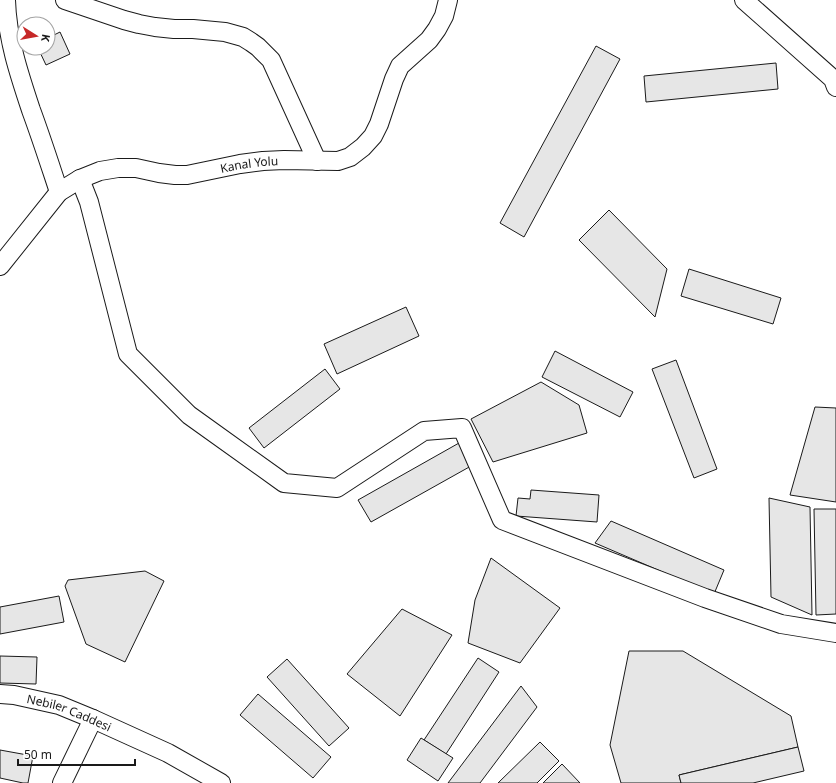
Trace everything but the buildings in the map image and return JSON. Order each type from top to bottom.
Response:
[{"type":"street","points":[[65,0],[140,24],[174,29],[225,32],[251,42],[262,50],[271,60],[317,161]]},
{"type":"street","name":"Kanal Yolu","points":[[0,266],[59,192],[80,179],[100,171],[118,168],[136,168],[159,173],[187,175],[263,161],[338,161],[350,157],[363,147],[373,136],[379,124],[400,66],[429,40],[437,29],[444,16],[448,0]]},
{"type":"street","points":[[744,0],[833,79],[836,87]]},
{"type":"street","points":[[8,1],[12,49],[59,192]]},
{"type":"street","points":[[80,179],[89,202],[128,354],[189,415],[284,483],[337,488],[424,431],[462,428],[502,520],[705,598],[781,624],[836,633]]},
{"type":"street","name":"Nebiler Caddesi","points":[[0,694],[14,695],[59,705],[168,753],[221,783]]},
{"type":"street","points":[[62,783],[93,719]]}]
